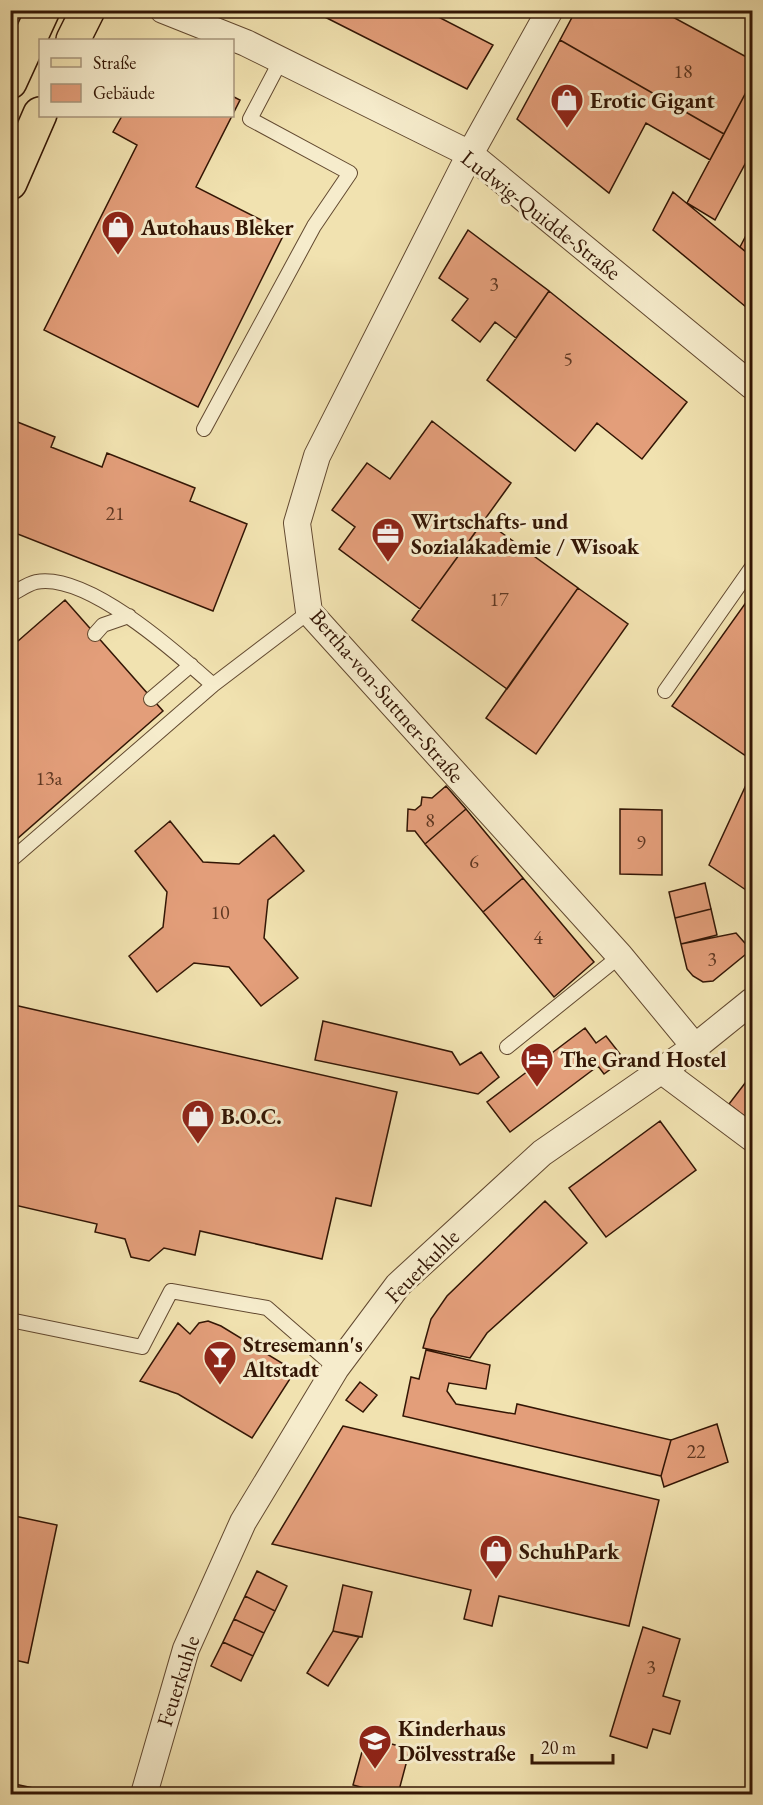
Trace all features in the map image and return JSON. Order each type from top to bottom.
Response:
[{"type":"main road","points":[[10,82],[43,10]]},
{"type":"main road","points":[[74,39],[88,10]]},
{"type":"main road","points":[[10,183],[39,116]]},
{"type":"street","name":"Ludwig-Quidde-Straße","points":[[162,10],[246,43],[470,154],[753,386]]},
{"type":"street","name":"Ludwig-Quidde-Straße","points":[[200,10],[246,43]]},
{"type":"street","name":"Bertha-von-Suttner-Straße","points":[[550,10],[470,154],[317,456],[297,523],[309,612],[620,956],[695,1047]]},
{"type":"street","name":"Feuerkuhle","points":[[144,1794],[186,1649],[243,1522],[336,1368],[398,1285],[542,1153],[695,1047],[753,1001]]},
{"type":"street","points":[[661,1070],[753,1138]]},
{"type":"lane","points":[[204,429],[314,226],[350,173],[250,119],[281,60]]},
{"type":"lane","points":[[665,691],[753,567]]},
{"type":"lane","points":[[10,595],[35,582],[57,583],[103,600],[129,616],[213,685]]},
{"type":"lane","points":[[10,861],[213,685],[309,612]]},
{"type":"lane","points":[[94,634],[103,625],[129,616]]},
{"type":"lane","points":[[151,699],[191,665]]},
{"type":"lane","points":[[507,1047],[620,956]]},
{"type":"lane","points":[[10,1320],[142,1347],[171,1291],[267,1308],[336,1368]]},
{"type":"building","points":[[311,10],[425,10],[493,45],[467,89]]},
{"type":"building","points":[[576,10],[660,10],[752,60],[752,81],[724,134],[560,40]]},
{"type":"building","points":[[560,40],[724,134],[710,160],[646,123],[609,193],[517,119]]},
{"type":"building","points":[[752,81],[752,151],[715,220],[687,203]]},
{"type":"building","points":[[234,97],[240,100],[234,112]]},
{"type":"building","points":[[121,117],[231,117],[196,187],[285,232],[198,407],[44,330],[137,145],[113,132]]},
{"type":"building","points":[[673,192],[752,257],[752,312],[653,230]]},
{"type":"building","points":[[752,224],[752,257],[740,247]]},
{"type":"building","points":[[468,230],[549,291],[516,338],[495,322],[480,342],[452,320],[468,299],[439,278]]},
{"type":"building","points":[[549,291],[687,402],[642,459],[597,423],[575,451],[487,380]]},
{"type":"building","points":[[10,419],[55,437],[51,447],[102,467],[107,453],[195,488],[190,501],[247,524],[213,611],[10,531]]},
{"type":"building","points":[[432,421],[511,483],[420,609],[339,549],[355,527],[332,510],[367,463],[390,479]]},
{"type":"building","points":[[484,520],[578,588],[507,689],[412,620]]},
{"type":"building","points":[[578,588],[628,624],[536,754],[486,718]]},
{"type":"building","points":[[752,594],[752,760],[672,706]]},
{"type":"building","points":[[65,600],[163,711],[10,845],[10,648]]},
{"type":"building","points":[[752,772],[752,877],[746,890],[709,865]]},
{"type":"building","points":[[446,786],[466,809],[425,844],[415,831],[407,831],[408,809],[415,810],[421,805],[422,797],[432,798]]},
{"type":"building","points":[[466,809],[523,878],[483,912],[425,844]]},
{"type":"building","points":[[620,809],[662,810],[662,875],[620,874]]},
{"type":"building","points":[[170,821],[203,862],[239,864],[274,835],[304,871],[268,900],[264,938],[298,978],[261,1006],[229,967],[194,963],[157,992],[129,956],[163,927],[167,892],[135,851]]},
{"type":"building","points":[[523,878],[594,962],[554,997],[483,912]]},
{"type":"building","points":[[705,883],[711,909],[675,918],[669,892]]},
{"type":"building","points":[[711,909],[717,935],[681,944],[675,918]]},
{"type":"building","points":[[736,933],[751,950],[713,981],[703,982],[693,976],[687,969],[681,944]]},
{"type":"building","name":"B.O.C.","points":[[14,1005],[397,1092],[371,1206],[336,1198],[322,1259],[200,1231],[195,1255],[164,1248],[149,1261],[131,1257],[125,1239],[95,1232],[97,1224],[10,1204],[10,1022]]},
{"type":"building","points":[[323,1021],[452,1052],[460,1065],[481,1052],[499,1077],[478,1094],[315,1060]]},
{"type":"building","name":"The Grand Hostel","points":[[585,1028],[596,1043],[606,1036],[624,1059],[604,1074],[598,1066],[510,1132],[487,1102]]},
{"type":"building","points":[[752,1074],[752,1122],[729,1104]]},
{"type":"building","points":[[660,1121],[696,1170],[606,1237],[569,1188]]},
{"type":"building","points":[[545,1201],[587,1243],[487,1333],[470,1358],[423,1348],[431,1319],[447,1296]]},
{"type":"building","points":[[208,1321],[221,1326],[295,1371],[252,1438],[178,1394],[140,1381],[178,1323],[190,1334],[199,1323]]},
{"type":"building","points":[[426,1350],[490,1365],[486,1389],[449,1383],[447,1391],[456,1404],[515,1414],[517,1404],[671,1440],[661,1476],[403,1416],[411,1377],[419,1379]]},
{"type":"building","points":[[360,1382],[377,1395],[363,1412],[346,1400]]},
{"type":"building","points":[[717,1424],[728,1462],[664,1487],[661,1476],[671,1440]]},
{"type":"building","points":[[343,1426],[659,1500],[629,1626],[499,1596],[492,1626],[464,1619],[471,1590],[272,1544]]},
{"type":"building","points":[[10,1515],[57,1525],[28,1663],[10,1659]]},
{"type":"building","points":[[257,1571],[287,1586],[275,1611],[245,1596]]},
{"type":"building","points":[[343,1585],[372,1592],[362,1637],[333,1631]]},
{"type":"building","points":[[245,1596],[275,1611],[264,1633],[234,1619]]},
{"type":"building","points":[[234,1619],[264,1633],[253,1656],[223,1642]]},
{"type":"building","points":[[643,1627],[680,1639],[663,1696],[680,1701],[670,1734],[653,1729],[647,1748],[610,1736]]},
{"type":"building","points":[[333,1631],[359,1637],[328,1686],[307,1673]]},
{"type":"building","points":[[223,1642],[253,1656],[241,1681],[211,1666]]},
{"type":"building","points":[[366,1737],[410,1749],[398,1794],[387,1794],[353,1785]]},
{"type":"building","points":[[10,1783],[61,1794],[10,1794]]},
{"type":"place","name":"Erotic Gigant","points":[[567,129]]},
{"type":"place","name":"Autohaus Bleker","points":[[118,256]]},
{"type":"place","name":"Wirtschafts- und Sozialakademie / Wisoak","points":[[388,563]]},
{"type":"place","name":"The Grand Hostel","points":[[537,1088]]},
{"type":"place","name":"B.O.C.","points":[[198,1145]]},
{"type":"place","name":"Stresemann's Altstadt","points":[[220,1386]]},
{"type":"place","name":"SchuhPark","points":[[496,1580]]},
{"type":"place","name":"Kinderhaus Dölvesstraße","points":[[375,1770]]}]
